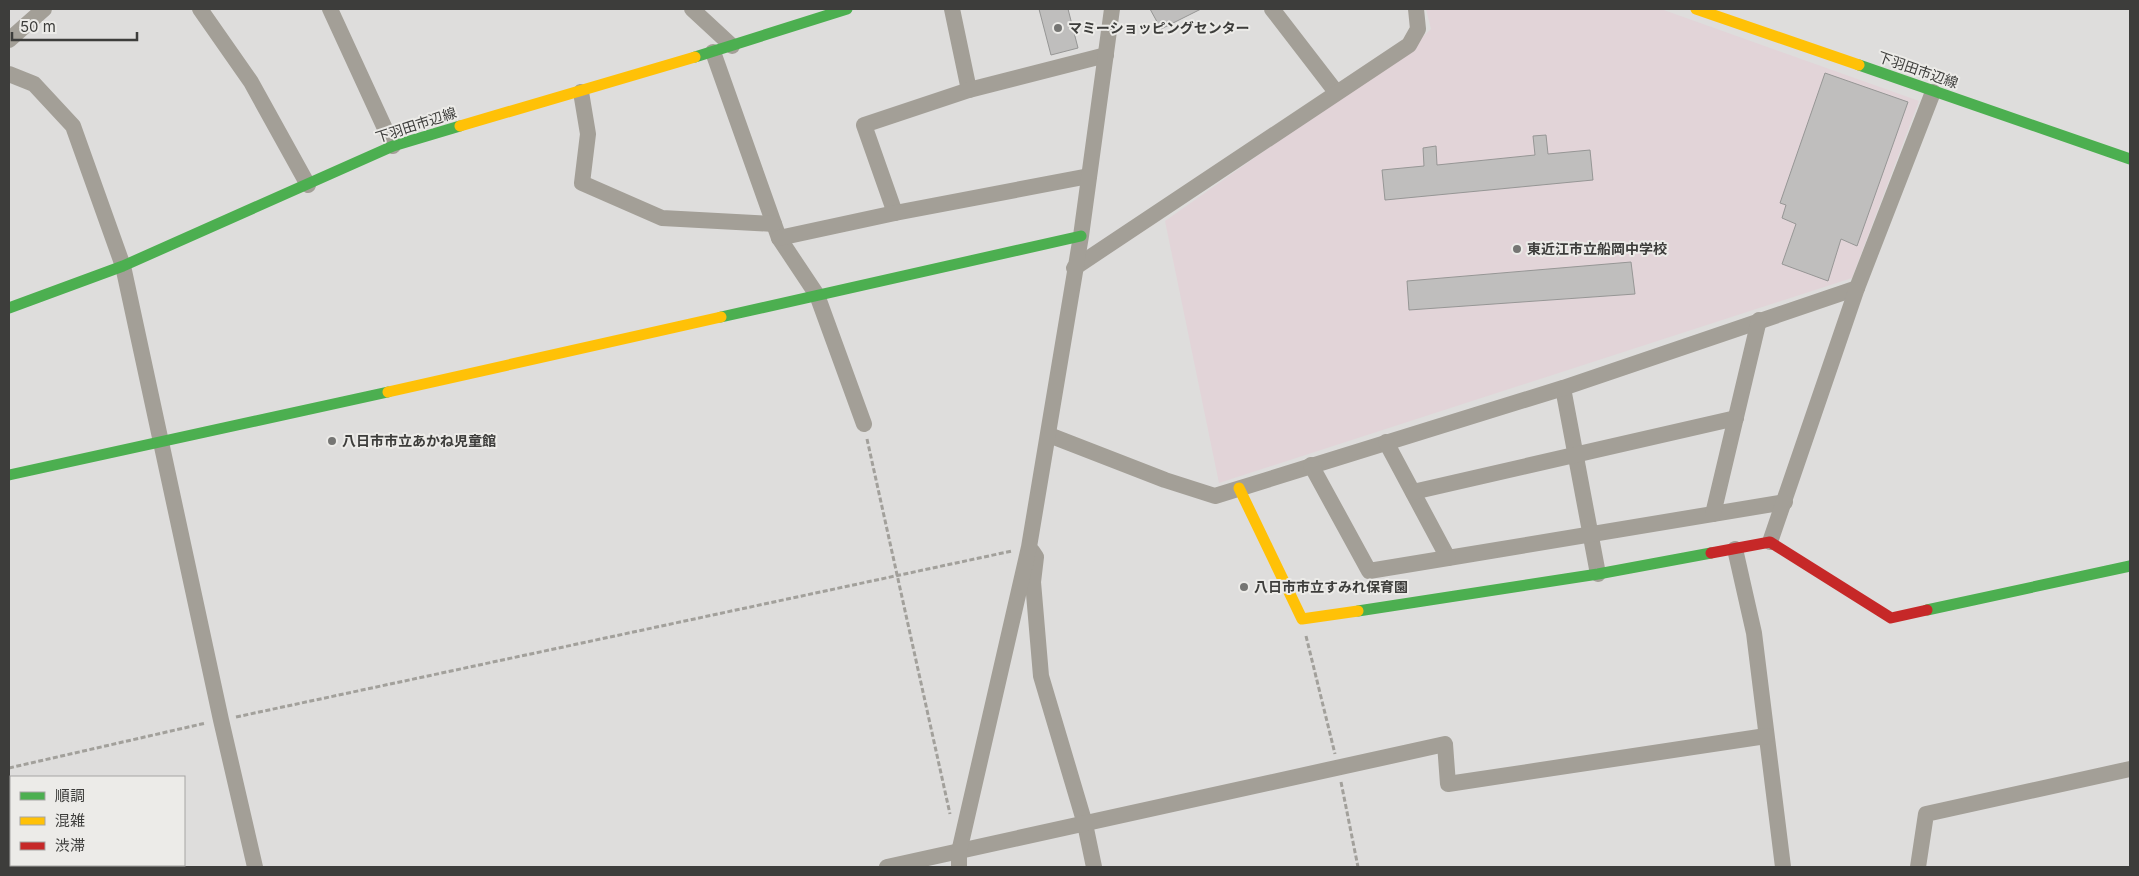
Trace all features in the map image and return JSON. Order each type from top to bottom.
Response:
[{"type":"street","points":[[9,40],[44,9]]},
{"type":"street","points":[[200,9],[251,82],[308,185]]},
{"type":"street","points":[[330,9],[393,146]]},
{"type":"street","points":[[692,9],[732,46]]},
{"type":"street","name":"下羽田市辺線","points":[[9,308],[123,266],[393,146],[713,52],[846,9]]},
{"type":"street","points":[[952,9],[968,90]]},
{"type":"street","points":[[959,859],[1029,547],[1049,435],[1074,268],[1081,236],[1112,9]]},
{"type":"street","points":[[1272,9],[1336,92]]},
{"type":"street","points":[[1074,268],[1409,45],[1418,28],[1416,9]]},
{"type":"street","name":"下羽田市辺線","points":[[1696,9],[2130,159]]},
{"type":"street","points":[[713,52],[777,231],[817,295],[864,424]]},
{"type":"street","points":[[895,213],[864,124],[968,90],[1106,55]]},
{"type":"street","points":[[9,74],[34,84],[73,126],[123,266],[221,720],[255,867]]},
{"type":"street","points":[[580,92],[588,134],[582,183],[662,218],[777,231],[895,213],[1089,176]]},
{"type":"street","points":[[1770,542],[1857,288],[1933,92]]},
{"type":"street","points":[[9,476],[1081,236]]},
{"type":"street","points":[[1049,435],[1165,480],[1215,496],[1311,464],[1563,388],[1857,288]]},
{"type":"street","points":[[1713,514],[1759,320]]},
{"type":"street","points":[[1563,388],[1598,574]]},
{"type":"street","points":[[1413,492],[1736,418]]},
{"type":"street","points":[[1386,442],[1448,558]]},
{"type":"street","points":[[1311,464],[1368,571],[1591,536],[1785,502]]},
{"type":"street","points":[[1239,488],[1302,618],[1598,574],[1770,542],[1891,618],[2130,566]]},
{"type":"street","points":[[1029,547],[1036,557],[1033,582],[1042,676],[1085,824],[1094,867]]},
{"type":"street","points":[[1735,550],[1754,633],[1783,867]]},
{"type":"street","points":[[887,867],[959,859],[1085,824],[1445,744],[1448,784],[1766,736]]},
{"type":"street","points":[[1918,867],[1926,814],[2130,769]]},
{"type":"path","points":[[864,424],[952,822]]},
{"type":"path","points":[[9,768],[221,720],[1029,547]]},
{"type":"path","points":[[1302,618],[1338,768],[1358,867]]},
{"type":"shaded area","name":"東近江市立船岡中学校","points":[[1426,9],[1661,9],[1919,101],[1852,278],[1219,483],[1165,221],[1412,47],[1431,29]]},
{"type":"building","name":"マミーショッピングセンター","points":[[1039,9],[1068,9],[1078,48],[1051,55]]},
{"type":"building","points":[[1150,9],[1201,9],[1161,29]]},
{"type":"building","points":[[1825,73],[1908,102],[1857,246],[1841,239],[1828,281],[1782,264],[1796,224],[1782,218],[1786,205],[1780,203]]},
{"type":"building","points":[[1546,135],[1548,154],[1590,150],[1593,180],[1385,200],[1382,170],[1424,166],[1423,148],[1436,146],[1437,165],[1535,155],[1533,136]]},
{"type":"building","points":[[1631,262],[1635,294],[1409,310],[1407,281]]},
{"type":"traffic: fast","points":[[695,57],[847,9]]},
{"type":"traffic: fast","points":[[1859,65],[2130,159]]},
{"type":"traffic: fast","points":[[9,308],[123,266],[393,146],[460,126]]},
{"type":"traffic: fast","points":[[721,317],[1081,236]]},
{"type":"traffic: fast","points":[[9,475],[388,392]]},
{"type":"traffic: fast","points":[[1358,611],[1598,574],[1711,553]]},
{"type":"traffic: fast","points":[[1927,610],[2130,566]]},
{"type":"traffic: slow","points":[[1696,9],[1859,65]]},
{"type":"traffic: slow","points":[[460,126],[695,57]]},
{"type":"traffic: slow","points":[[388,392],[721,317]]},
{"type":"traffic: slow","points":[[1239,488],[1302,619],[1358,611]]},
{"type":"traffic: jam","points":[[1711,553],[1770,542],[1891,618],[1927,610]]},
{"type":"place","name":"マミーショッピングセンター","points":[[1058,28]]},
{"type":"place","name":"東近江市立船岡中学校","points":[[1517,249]]},
{"type":"place","name":"八日市市立あかね児童館","points":[[332,441]]},
{"type":"place","name":"八日市市立すみれ保育園","points":[[1244,587]]}]
